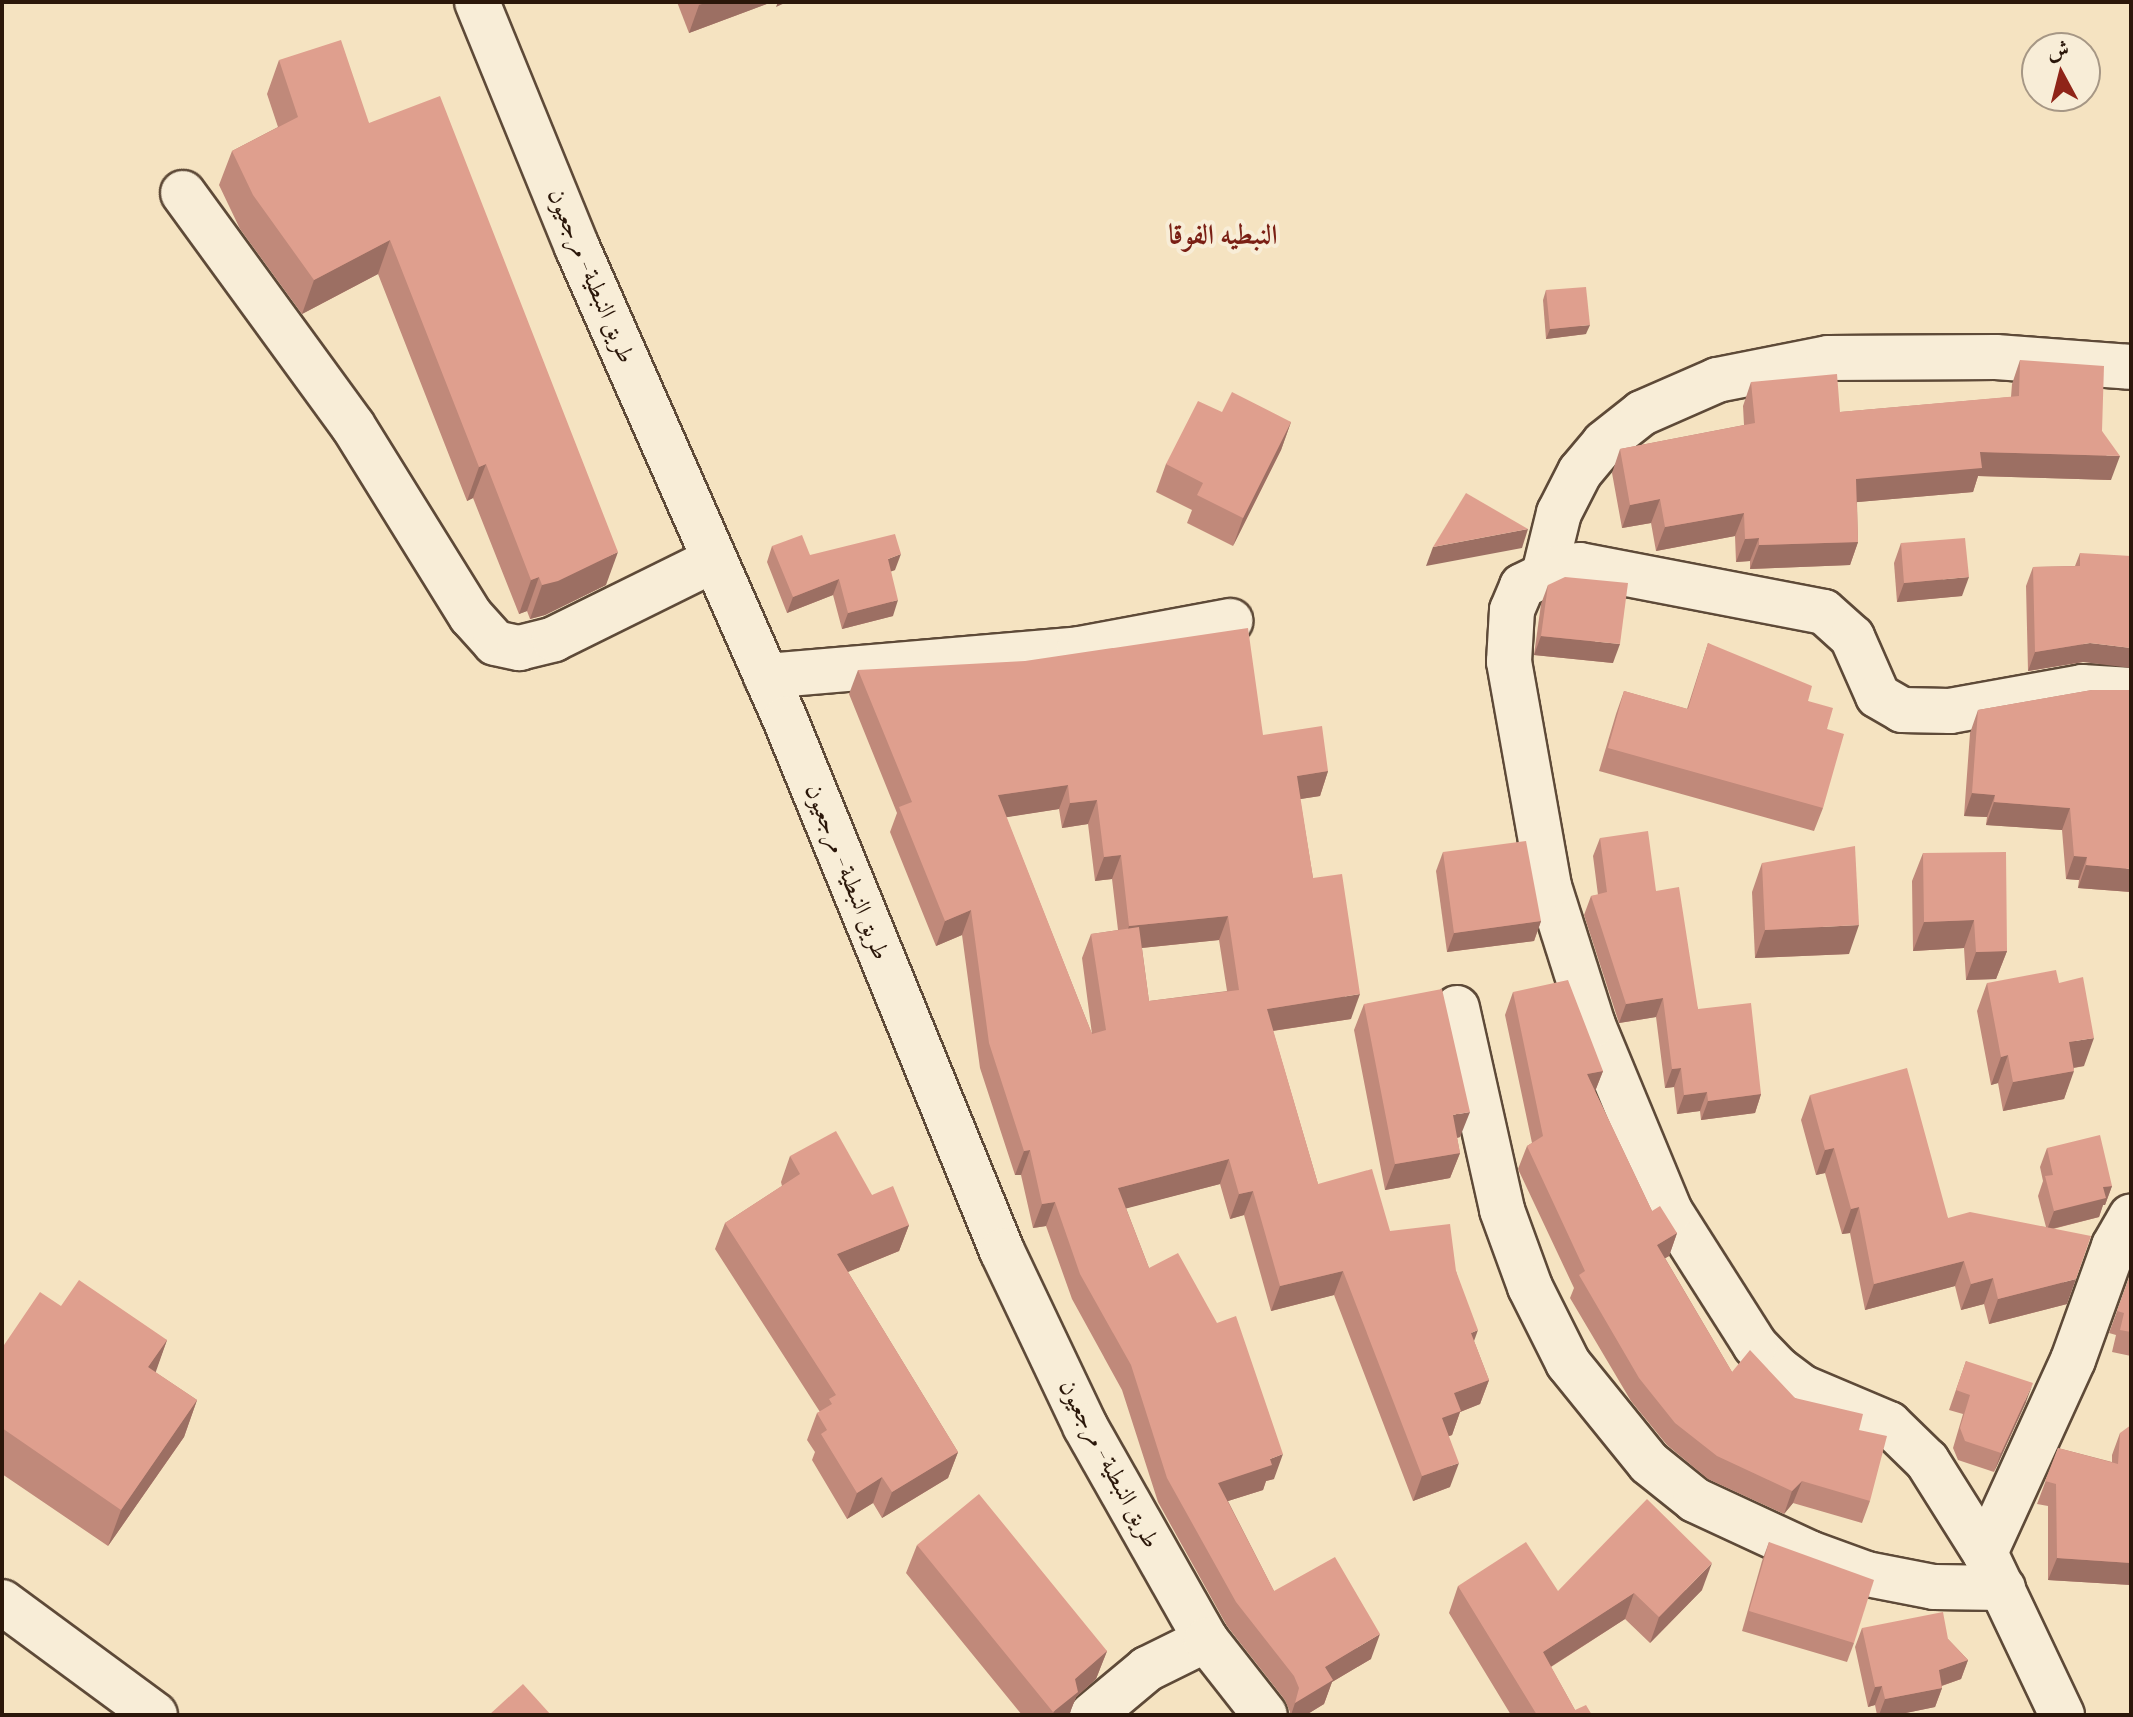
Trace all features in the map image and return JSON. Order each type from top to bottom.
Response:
[{"type":"street","name":"طريق النبطية - مرجعيون","points":[[477,2],[577,247],[766,676],[1002,1251],[1085,1426],[1206,1640],[1265,1715]]},
{"type":"street","points":[[183,193],[353,426],[471,616],[495,643],[519,648],[554,639],[714,560]]},
{"type":"street","points":[[1544,574],[1559,513],[1580,472],[1604,443],[1642,413],[1717,380],[1828,358],[1996,357],[2131,367]]},
{"type":"street","points":[[2062,1715],[1994,1571],[1909,1439],[1863,1410],[1802,1387],[1763,1353],[1670,1211],[1593,1025],[1549,886],[1509,662],[1512,610],[1522,586],[1544,574],[1580,565],[1824,612],[1852,637],[1878,696],[1902,710],[1950,711],[2082,687],[2131,690]]},
{"type":"street","points":[[766,676],[1079,649],[1230,621]]},
{"type":"street","points":[[1457,1008],[1502,1210],[1530,1287],[1568,1363],[1649,1463],[1695,1500],[1743,1527],[1823,1558],[1934,1587],[1994,1571]]},
{"type":"street","points":[[1994,1571],[2114,1246],[2131,1216]]},
{"type":"street","points":[[2,1602],[113,1689],[155,1715]]},
{"type":"street","points":[[1092,1715],[1147,1669],[1206,1640]]},
{"type":"building","points":[[341,40],[369,123],[440,96],[618,552],[558,581],[542,585],[539,577],[531,580],[486,464],[479,467],[390,240],[314,280],[253,195],[232,151],[298,117],[279,60]]},
{"type":"building","points":[[1586,287],[1590,325],[1550,329],[1546,290]]},
{"type":"building","points":[[2020,360],[2104,366],[2102,431],[2120,456],[1980,452],[1982,468],[1856,479],[1858,542],[1759,545],[1759,538],[1745,539],[1744,513],[1665,527],[1660,499],[1630,505],[1620,449],[1755,423],[1751,382],[1837,374],[1840,412],[2019,396]]},
{"type":"building","points":[[1232,392],[1291,422],[1243,518],[1197,495],[1203,483],[1166,464],[1198,401],[1222,412]]},
{"type":"building","points":[[1466,493],[1528,529],[1433,547]]},
{"type":"building","points":[[895,534],[901,554],[888,559],[898,600],[848,613],[839,579],[793,597],[772,546],[802,535],[810,555]]},
{"type":"building","points":[[1965,538],[1969,577],[1904,583],[1901,543]]},
{"type":"building","points":[[2080,553],[2131,556],[2131,648],[2090,643],[2035,652],[2033,567],[2080,566]]},
{"type":"building","points":[[1565,577],[1628,583],[1620,644],[1541,636],[1548,585]]},
{"type":"building","points":[[1248,628],[1263,735],[1322,726],[1328,771],[1297,776],[1313,878],[1342,874],[1360,994],[1267,1009],[1318,1184],[1372,1169],[1390,1231],[1450,1224],[1456,1271],[1478,1330],[1471,1333],[1489,1380],[1454,1393],[1461,1411],[1442,1418],[1459,1463],[1422,1476],[1343,1271],[1280,1286],[1253,1191],[1239,1194],[1229,1159],[1118,1188],[1149,1268],[1178,1253],[1217,1323],[1236,1316],[1283,1454],[1270,1459],[1272,1465],[1218,1483],[1274,1591],[1335,1557],[1380,1634],[1325,1667],[1333,1680],[1295,1703],[1299,1688],[1294,1676],[1236,1602],[1167,1478],[1131,1365],[1080,1274],[1055,1202],[1042,1204],[1030,1150],[1024,1151],[989,1043],[971,910],[945,921],[899,807],[912,802],[858,670],[1025,661]],"holes":[[[1068,785],[1070,803],[1097,800],[1104,857],[1121,855],[1129,926],[1228,916],[1239,990],[1149,1001],[1139,927],[1091,934],[1106,1030],[1092,1034],[998,795]]]},
{"type":"building","points":[[1708,643],[1812,686],[1808,701],[1833,708],[1827,729],[1844,734],[1823,808],[1608,748],[1624,691],[1688,709]]},
{"type":"building","points":[[2092,690],[2131,690],[2131,869],[2086,865],[2087,857],[2074,856],[2070,808],[1994,802],[1995,795],[1972,793],[1978,710]]},
{"type":"building","points":[[1648,831],[1656,891],[1679,887],[1698,1009],[1751,1003],[1761,1094],[1708,1101],[1707,1092],[1684,1095],[1681,1068],[1672,1069],[1663,998],[1626,1004],[1591,896],[1607,892],[1600,838]]},
{"type":"building","points":[[1526,841],[1541,921],[1454,933],[1443,852]]},
{"type":"building","points":[[1855,846],[1859,925],[1765,930],[1762,863]]},
{"type":"building","points":[[2006,852],[2007,951],[1976,952],[1974,920],[1924,922],[1923,853]]},
{"type":"building","points":[[2056,970],[2059,983],[2083,977],[2094,1038],[2069,1042],[2074,1071],[2013,1082],[2008,1055],[2001,1057],[1987,983]]},
{"type":"building","points":[[1568,980],[1603,1071],[1587,1074],[1652,1211],[1660,1206],[1677,1233],[1657,1245],[1732,1372],[1750,1350],[1795,1398],[1863,1414],[1859,1430],[1887,1436],[1870,1501],[1802,1481],[1792,1491],[1717,1456],[1675,1423],[1639,1378],[1579,1275],[1585,1271],[1527,1146],[1543,1136],[1513,992]]},
{"type":"building","points":[[1442,989],[1470,1112],[1453,1115],[1460,1153],[1395,1164],[1364,1004]]},
{"type":"building","points":[[1907,1068],[1948,1218],[1970,1212],[2091,1236],[2076,1279],[1998,1299],[1993,1278],[1971,1284],[1964,1261],[1874,1284],[1859,1207],[1851,1209],[1834,1148],[1825,1150],[1810,1095]]},
{"type":"building","points":[[836,1131],[872,1195],[893,1186],[909,1225],[837,1254],[958,1452],[892,1492],[882,1477],[857,1493],[821,1434],[827,1430],[817,1413],[832,1404],[829,1399],[836,1395],[725,1223],[800,1174],[790,1156]]},
{"type":"building","points":[[2100,1135],[2112,1186],[2103,1187],[2106,1198],[2054,1211],[2045,1176],[2053,1175],[2047,1148]]},
{"type":"building","points":[[2131,1273],[2131,1332],[2120,1330],[2124,1313],[2117,1311]]},
{"type":"building","points":[[79,1280],[167,1340],[148,1367],[197,1400],[121,1510],[2,1428],[2,1348],[40,1292],[61,1306]]},
{"type":"building","points":[[1966,1361],[2033,1383],[2001,1453],[1965,1441],[1960,1428],[1970,1395],[1956,1390]]},
{"type":"building","points":[[2131,1425],[2131,1563],[2057,1558],[2056,1484],[2045,1481],[2058,1448],[2118,1464],[2120,1433]]},
{"type":"building","points":[[979,1494],[1107,1651],[1075,1679],[1078,1692],[1053,1712],[917,1545]]},
{"type":"building","points":[[1647,1499],[1712,1563],[1659,1617],[1634,1593],[1543,1652],[1575,1710],[1586,1705],[1592,1715],[1537,1715],[1458,1586],[1526,1542],[1558,1591]]},
{"type":"building","points":[[1769,1542],[1874,1580],[1854,1643],[1749,1611]]},
{"type":"building","points":[[1943,1612],[1948,1639],[1968,1660],[1939,1670],[1942,1688],[1885,1699],[1882,1686],[1875,1687],[1862,1628]]},
{"type":"building","points":[[523,1684],[551,1715],[489,1715]]},
{"type":"district","name":"النبطيه الفوقا","points":[[1223,235]]}]
